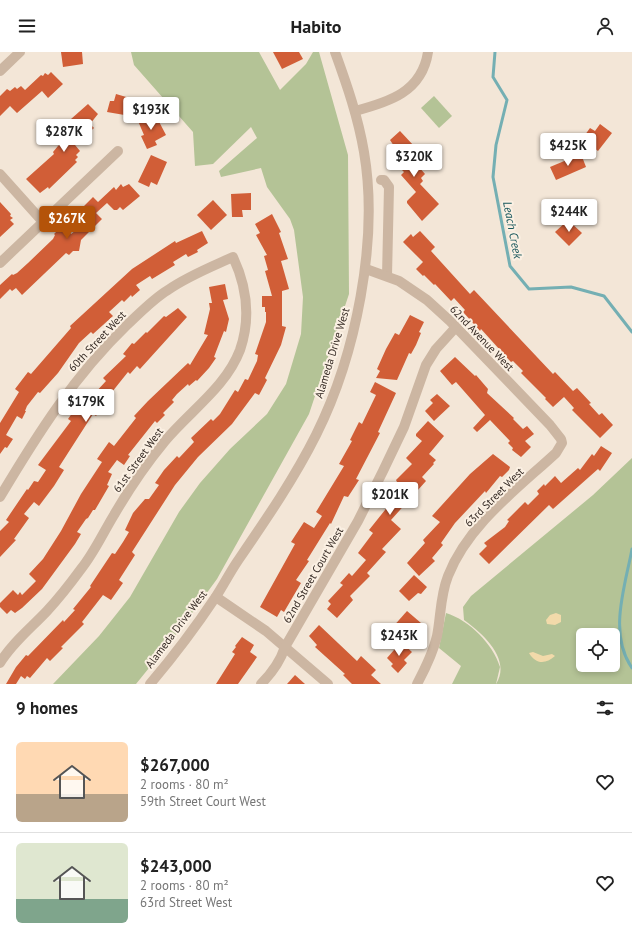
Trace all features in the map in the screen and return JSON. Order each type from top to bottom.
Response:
[{"type":"street","points":[[0,71],[20,52]]},
{"type":"street","name":"Alameda Drive West","points":[[150,684],[190,634],[216,597],[231,571],[279,500],[317,434],[336,389],[353,331],[366,268],[369,195],[364,152],[355,111],[335,52]]},
{"type":"street","points":[[355,111],[384,103],[396,98],[408,89],[425,65],[428,52]]},
{"type":"street","points":[[0,263],[118,151]]},
{"type":"street","points":[[0,174],[43,222]]},
{"type":"street","points":[[381,180],[384,180],[389,187],[387,276]]},
{"type":"street","name":"60th Street West","points":[[0,498],[52,413],[87,368],[114,338],[167,290],[233,257]]},
{"type":"street","name":"61st Street West","points":[[0,662],[14,644],[63,594],[91,555],[130,489],[148,462],[184,419],[220,383],[235,361],[245,331],[247,304],[240,272],[233,257]]},
{"type":"street","name":"62nd Avenue West","points":[[366,268],[387,276],[415,290],[456,327],[550,425],[561,439],[561,446]]},
{"type":"street","name":"62nd Street Court West","points":[[261,684],[272,672],[358,521],[404,427],[426,365],[436,349],[456,327]]},
{"type":"street","name":"63rd Street West","points":[[417,684],[434,648],[444,589],[460,552],[482,524],[556,453],[561,446]]},
{"type":"street","points":[[216,597],[285,647],[328,684]]},
{"type":"green space","points":[[131,52],[259,52],[280,90],[306,64],[313,52],[319,52],[348,155],[349,294],[309,414],[217,579],[179,631],[136,684],[53,684],[99,636],[130,597],[179,512],[200,483],[230,449],[267,414],[286,384],[301,334],[303,297],[294,230],[290,219],[267,187],[261,168],[221,177],[219,171],[257,138],[251,127],[213,164],[195,166],[193,132],[134,65]]},
{"type":"green space","points":[[434,96],[452,116],[439,128],[421,108]]},
{"type":"green space","points":[[632,458],[632,684],[496,684],[500,675],[498,656],[486,639],[464,620],[463,607],[471,596],[593,495]]},
{"type":"green space","points":[[446,613],[455,616],[471,627],[492,650],[500,667],[496,684],[452,684],[461,666],[439,648]]},
{"type":"sand","points":[[556,613],[561,615],[561,622],[555,625],[547,624],[546,620],[550,615]]},
{"type":"sand","points":[[533,652],[543,656],[552,654],[555,656],[548,661],[541,662],[535,660],[529,653]]},
{"type":"building","points":[[61,52],[82,52],[83,64],[63,67]]},
{"type":"building","points":[[273,52],[299,52],[303,59],[282,69]]},
{"type":"building","points":[[51,72],[63,84],[48,98],[42,91],[17,113],[10,106],[0,116],[0,96],[7,89],[10,91],[15,87],[17,89],[21,86],[25,90],[41,75],[43,76],[45,73],[48,75]]},
{"type":"building","points":[[116,94],[140,101],[136,117],[107,112],[110,101],[114,101]]},
{"type":"building","points":[[88,104],[98,114],[90,124],[94,128],[75,145],[80,151],[76,155],[78,157],[75,160],[77,162],[49,189],[48,187],[40,193],[26,179],[54,154],[53,152],[58,146],[76,131],[75,130],[78,126],[71,119]]},
{"type":"building","points":[[155,114],[166,135],[155,141],[157,145],[147,149],[141,136],[144,135],[138,121]]},
{"type":"building","points":[[600,124],[612,133],[598,151],[582,139],[590,128],[595,131]]},
{"type":"building","points":[[400,131],[414,146],[408,152],[425,174],[421,178],[423,181],[420,184],[439,204],[422,221],[407,203],[407,201],[416,192],[401,175],[404,172],[400,168],[405,163],[394,151],[396,149],[390,140]]},
{"type":"building","points":[[581,154],[586,167],[556,180],[550,167]]},
{"type":"building","points":[[151,155],[167,162],[157,185],[151,182],[149,187],[138,182]]},
{"type":"building","points":[[121,184],[123,187],[129,184],[140,196],[123,210],[120,207],[117,210],[114,210],[107,203],[96,213],[102,219],[81,240],[79,251],[73,251],[69,255],[66,253],[22,295],[16,288],[12,291],[10,289],[0,299],[0,285],[12,274],[17,273],[28,263],[53,239],[54,234],[63,225],[71,234],[83,225],[76,217],[83,210],[82,208],[93,197],[98,202],[114,187],[116,190]]},
{"type":"building","points":[[251,193],[251,210],[242,210],[243,217],[232,217],[231,194]]},
{"type":"building","points":[[213,200],[227,215],[211,230],[197,215]]},
{"type":"building","points":[[0,202],[11,214],[10,216],[13,218],[10,220],[14,224],[0,237]]},
{"type":"building","points":[[272,214],[281,232],[279,233],[288,259],[281,261],[289,289],[282,291],[282,326],[286,327],[281,345],[265,378],[267,380],[259,395],[255,393],[232,424],[198,457],[175,485],[132,552],[135,555],[119,580],[123,583],[111,600],[103,595],[82,622],[84,624],[61,647],[63,648],[50,661],[47,658],[30,678],[27,676],[25,679],[21,676],[16,684],[6,684],[16,667],[26,655],[28,656],[63,620],[64,622],[75,610],[73,609],[91,587],[90,586],[112,553],[115,554],[123,542],[129,532],[125,530],[133,513],[145,499],[149,499],[159,485],[155,483],[164,470],[177,456],[179,458],[194,442],[191,438],[211,419],[213,421],[220,414],[235,390],[238,392],[245,379],[248,380],[257,361],[258,355],[255,354],[266,322],[265,307],[262,307],[262,296],[272,296],[265,271],[268,270],[264,256],[267,255],[256,235],[260,233],[255,224]]},
{"type":"building","points":[[568,220],[582,233],[569,246],[555,232]]},
{"type":"building","points":[[202,231],[208,243],[197,250],[198,252],[188,257],[186,254],[173,262],[175,265],[152,279],[150,276],[136,285],[140,290],[132,297],[131,295],[124,302],[122,300],[109,312],[113,316],[93,334],[91,332],[79,343],[58,373],[40,393],[38,392],[27,406],[22,419],[17,416],[6,435],[13,439],[7,448],[5,447],[0,454],[0,423],[19,392],[15,389],[28,372],[31,374],[71,328],[70,326],[132,269],[175,241],[176,243]]},
{"type":"building","points":[[420,231],[435,247],[431,251],[470,294],[474,290],[553,374],[555,372],[573,391],[577,388],[591,403],[589,404],[599,415],[602,413],[613,425],[600,438],[572,410],[574,408],[564,397],[553,407],[521,373],[523,371],[513,361],[511,362],[481,329],[480,331],[463,312],[465,310],[454,298],[451,301],[435,284],[434,285],[416,269],[423,262],[403,242],[411,234],[413,237]]},
{"type":"building","points":[[225,284],[228,299],[223,300],[229,319],[226,332],[224,331],[214,357],[216,358],[197,381],[196,380],[189,386],[188,384],[177,394],[172,400],[174,402],[163,413],[165,415],[157,423],[155,421],[128,455],[130,456],[124,465],[117,460],[108,472],[112,474],[107,485],[109,486],[95,510],[93,510],[77,532],[81,534],[75,544],[42,589],[15,613],[11,610],[7,614],[0,607],[0,603],[13,590],[18,595],[20,592],[22,595],[36,581],[29,574],[43,559],[61,531],[81,494],[102,462],[97,459],[109,442],[114,446],[136,418],[134,416],[148,401],[188,363],[190,365],[208,335],[204,334],[210,309],[209,303],[212,303],[209,287]]},
{"type":"building","points":[[178,308],[187,317],[140,369],[137,366],[130,374],[128,372],[108,397],[110,398],[96,416],[93,414],[59,467],[64,470],[54,486],[39,506],[34,502],[24,514],[29,518],[14,539],[16,540],[0,557],[0,531],[9,522],[6,520],[27,489],[28,490],[34,481],[38,482],[46,470],[38,465],[71,421],[68,419],[75,409],[77,410],[92,393],[94,394],[106,381],[103,378],[126,356],[123,354],[132,343],[134,344],[164,316],[166,317]]},
{"type":"building","points":[[410,315],[424,322],[419,332],[421,333],[416,345],[411,354],[409,353],[397,380],[376,378],[380,371],[377,369],[386,349],[395,333],[399,335]]},
{"type":"building","points":[[455,357],[475,376],[476,375],[488,389],[487,393],[514,418],[513,419],[523,429],[527,426],[534,434],[525,441],[531,447],[521,457],[512,450],[513,448],[508,443],[510,441],[490,420],[477,432],[473,428],[485,415],[456,382],[452,385],[440,371]]},
{"type":"building","points":[[375,382],[396,393],[378,432],[380,433],[356,479],[359,480],[348,497],[344,496],[331,524],[330,523],[307,560],[309,561],[296,580],[301,583],[284,612],[281,610],[277,617],[260,607],[295,544],[291,542],[304,522],[314,528],[322,516],[316,512],[344,466],[339,464],[352,441],[350,440],[359,422],[362,424],[376,395],[370,392]]},
{"type":"building","points":[[437,394],[450,406],[434,421],[425,411],[433,403],[430,400]]},
{"type":"building","points":[[428,421],[444,436],[429,454],[436,460],[422,477],[426,481],[391,520],[401,529],[382,549],[386,552],[367,573],[370,576],[350,596],[353,600],[337,618],[327,609],[331,604],[328,601],[343,585],[340,583],[349,573],[352,576],[366,560],[358,553],[373,533],[369,530],[388,505],[384,501],[398,484],[396,480],[412,464],[406,458],[422,441],[416,436],[416,434]]},
{"type":"building","points":[[601,446],[612,453],[600,471],[598,469],[553,509],[549,505],[489,564],[479,554],[487,546],[484,543],[505,527],[509,521],[507,520],[525,502],[528,505],[539,494],[537,491],[544,484],[545,486],[555,476],[561,483],[578,468],[580,470],[592,454],[594,456]]},
{"type":"building","points":[[493,454],[510,467],[509,470],[502,477],[500,476],[486,493],[485,491],[455,523],[441,543],[443,545],[432,558],[435,561],[419,576],[407,563],[425,543],[423,540],[440,522],[432,516],[470,474]]},
{"type":"building","points":[[414,575],[427,587],[421,594],[418,593],[409,601],[399,591]]},
{"type":"building","points":[[407,611],[421,623],[405,641],[391,629]]},
{"type":"building","points":[[319,625],[357,661],[361,656],[376,670],[371,675],[381,684],[352,684],[343,675],[345,674],[315,647],[317,645],[309,636]]},
{"type":"building","points":[[242,637],[254,645],[250,652],[257,657],[238,684],[216,684],[235,654],[232,652]]},
{"type":"building","points":[[401,642],[412,652],[404,660],[407,663],[398,673],[391,666],[393,664],[387,658]]},
{"type":"building","points":[[295,675],[305,684],[287,684]]},
{"type":"waterway","name":"Leach Creek","points":[[495,52],[493,77],[507,100],[496,145],[493,177],[510,266],[529,289],[571,287],[604,296],[632,332]]},
{"type":"waterway","name":"Leach Creek","points":[[632,549],[620,610],[621,640],[625,654],[632,668]]}]
